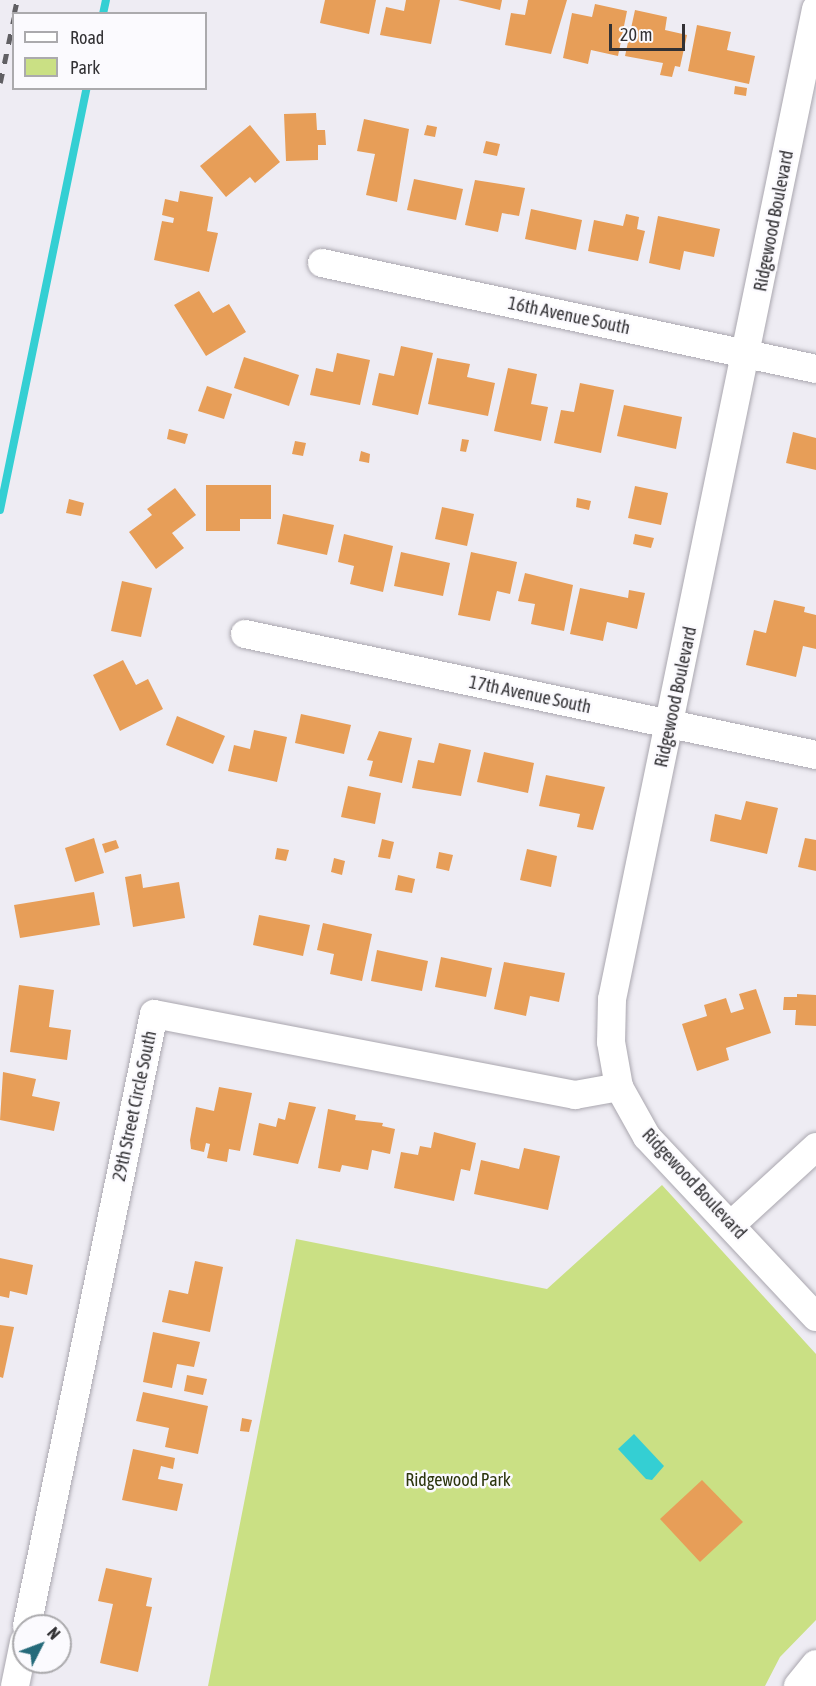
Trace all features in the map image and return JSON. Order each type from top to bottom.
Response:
[{"type":"street","name":"Ridgewood Boulevard","points":[[816,9],[747,355],[612,999],[611,1042],[618,1087],[647,1137],[732,1224],[816,1317]]},
{"type":"street","name":"16th Avenue South","points":[[322,263],[816,369]]},
{"type":"street","name":"17th Avenue South","points":[[245,634],[816,755]]},
{"type":"street","name":"29th Street Circle South","points":[[29,1614],[154,1014],[575,1095],[618,1087]]},
{"type":"street","points":[[732,1224],[816,1148]]},
{"type":"street","points":[[798,1686],[816,1664]]},
{"type":"green space","name":"Ridgewood Park","points":[[662,1185],[816,1354],[816,1620],[780,1657],[765,1686],[208,1686],[296,1239],[547,1289]]},
{"type":"water","points":[[634,1434],[664,1466],[652,1480],[646,1479],[618,1449]]},
{"type":"building","points":[[325,0],[376,0],[369,34],[320,23]]},
{"type":"building","points":[[406,0],[440,0],[431,44],[380,35],[386,7],[404,11]]},
{"type":"building","points":[[458,0],[502,0],[500,10]]},
{"type":"building","points":[[528,0],[567,0],[551,54],[505,45],[511,13],[525,15]]},
{"type":"building","points":[[595,4],[627,11],[618,56],[591,50],[588,64],[563,58],[572,13],[592,17]]},
{"type":"building","points":[[635,10],[667,17],[665,30],[687,35],[680,67],[675,66],[672,77],[660,75],[663,63],[625,56]]},
{"type":"building","points":[[697,25],[731,32],[727,50],[755,56],[749,84],[688,71]]},
{"type":"building","points":[[735,86],[747,88],[746,96],[734,94]]},
{"type":"building","points":[[316,113],[317,130],[325,130],[326,145],[318,145],[318,160],[286,161],[284,114]]},
{"type":"building","points":[[364,119],[409,129],[397,202],[366,195],[375,154],[357,151]]},
{"type":"building","points":[[250,125],[280,162],[255,183],[250,177],[226,197],[200,166]]},
{"type":"building","points":[[427,125],[437,127],[435,137],[424,135]]},
{"type":"building","points":[[486,141],[500,144],[497,156],[483,153]]},
{"type":"building","points":[[414,179],[463,189],[456,220],[407,210]]},
{"type":"building","points":[[475,180],[525,188],[519,216],[502,213],[498,232],[465,225]]},
{"type":"building","points":[[180,191],[213,197],[207,231],[218,233],[209,272],[154,260],[162,221],[173,223],[174,218],[162,215],[165,199],[178,202]]},
{"type":"building","points":[[531,209],[582,220],[576,250],[525,239]]},
{"type":"building","points":[[626,214],[639,217],[637,229],[645,231],[638,261],[588,251],[594,220],[623,226]]},
{"type":"building","points":[[658,216],[720,229],[714,257],[684,251],[680,270],[649,263]]},
{"type":"building","points":[[199,291],[213,313],[229,304],[246,332],[206,356],[174,305]]},
{"type":"building","points":[[401,346],[433,353],[418,415],[372,405],[379,373],[394,376]]},
{"type":"building","points":[[337,353],[370,360],[360,405],[310,395],[316,368],[333,372]]},
{"type":"building","points":[[244,357],[299,375],[289,406],[234,388]]},
{"type":"building","points":[[437,358],[470,364],[467,377],[495,383],[488,416],[428,404]]},
{"type":"building","points":[[508,368],[537,374],[531,404],[548,407],[541,441],[494,431]]},
{"type":"building","points":[[580,383],[614,390],[601,453],[554,443],[561,410],[574,412]]},
{"type":"building","points":[[207,386],[232,394],[224,419],[198,411]]},
{"type":"building","points":[[624,405],[682,417],[676,449],[617,436]]},
{"type":"building","points":[[169,429],[188,434],[185,444],[167,439]]},
{"type":"building","points":[[793,432],[816,438],[816,470],[786,463]]},
{"type":"building","points":[[462,439],[469,440],[466,452],[460,451]]},
{"type":"building","points":[[295,441],[306,443],[303,456],[292,454]]},
{"type":"building","points":[[361,451],[370,454],[369,463],[359,461]]},
{"type":"building","points":[[206,485],[271,485],[271,519],[240,519],[240,531],[206,531]]},
{"type":"building","points":[[635,486],[668,493],[661,525],[628,518]]},
{"type":"building","points":[[175,488],[196,515],[172,533],[184,548],[156,569],[129,532],[152,515],[147,509]]},
{"type":"building","points":[[577,498],[591,501],[589,510],[576,507]]},
{"type":"building","points":[[69,499],[84,503],[81,516],[66,513]]},
{"type":"building","points":[[442,507],[474,514],[467,546],[435,539]]},
{"type":"building","points":[[283,514],[334,525],[327,555],[277,544]]},
{"type":"building","points":[[344,534],[393,546],[383,592],[350,584],[354,566],[338,562]]},
{"type":"building","points":[[635,534],[654,538],[651,548],[633,544]]},
{"type":"building","points":[[401,552],[450,563],[443,596],[394,586]]},
{"type":"building","points":[[471,552],[517,562],[510,594],[497,591],[490,621],[458,615]]},
{"type":"building","points":[[525,573],[573,585],[564,631],[531,624],[535,604],[518,601]]},
{"type":"building","points":[[122,581],[152,588],[141,637],[111,631]]},
{"type":"building","points":[[580,588],[628,598],[629,590],[645,593],[637,629],[607,622],[603,641],[570,634]]},
{"type":"building","points":[[774,600],[805,607],[804,612],[816,615],[816,649],[803,646],[796,677],[746,665],[754,630],[766,633]]},
{"type":"building","points":[[123,660],[136,685],[148,679],[163,709],[120,731],[93,675]]},
{"type":"building","points":[[301,714],[351,725],[344,754],[295,743]]},
{"type":"building","points":[[177,716],[225,736],[213,764],[166,745]]},
{"type":"building","points":[[254,730],[287,737],[277,782],[228,771],[234,745],[250,749]]},
{"type":"building","points":[[379,731],[412,738],[402,783],[369,776],[373,761],[367,760]]},
{"type":"building","points":[[439,743],[471,750],[461,796],[412,788],[418,760],[434,763]]},
{"type":"building","points":[[484,752],[534,763],[528,793],[477,782]]},
{"type":"building","points":[[546,775],[605,787],[593,830],[577,827],[580,814],[539,806]]},
{"type":"building","points":[[348,786],[381,793],[375,824],[341,817]]},
{"type":"building","points":[[746,801],[778,808],[767,854],[710,841],[715,814],[741,820]]},
{"type":"building","points":[[94,838],[104,873],[75,882],[65,848]]},
{"type":"building","points":[[805,838],[816,840],[816,871],[798,867]]},
{"type":"building","points":[[382,839],[394,842],[390,859],[378,857]]},
{"type":"building","points":[[116,840],[119,848],[105,853],[102,844]]},
{"type":"building","points":[[277,848],[289,850],[286,861],[275,859]]},
{"type":"building","points":[[527,849],[557,856],[551,887],[520,880]]},
{"type":"building","points":[[439,852],[453,855],[449,871],[436,868]]},
{"type":"building","points":[[334,858],[345,861],[342,875],[331,872]]},
{"type":"building","points":[[141,874],[143,888],[179,882],[185,918],[133,927],[125,877]]},
{"type":"building","points":[[398,875],[415,879],[412,893],[395,890]]},
{"type":"building","points":[[94,892],[100,925],[20,938],[14,905]]},
{"type":"building","points":[[259,915],[310,925],[303,956],[253,945]]},
{"type":"building","points":[[323,923],[372,934],[362,981],[330,974],[334,954],[317,950]]},
{"type":"building","points":[[377,950],[428,961],[422,991],[371,981]]},
{"type":"building","points":[[441,957],[492,968],[486,997],[435,987]]},
{"type":"building","points":[[504,962],[565,973],[559,1002],[530,996],[526,1016],[494,1009]]},
{"type":"building","points":[[19,985],[54,990],[49,1027],[71,1030],[67,1060],[10,1052]]},
{"type":"building","points":[[756,989],[771,1033],[726,1048],[729,1060],[697,1071],[682,1024],[707,1016],[704,1005],[726,998],[731,1013],[744,1009],[739,994]]},
{"type":"building","points":[[797,994],[816,995],[816,1026],[795,1025],[796,1010],[783,1010],[784,997],[797,997]]},
{"type":"building","points":[[3,1072],[36,1079],[32,1096],[60,1102],[54,1131],[0,1120]]},
{"type":"building","points":[[219,1087],[252,1093],[240,1151],[229,1149],[227,1162],[207,1158],[210,1144],[206,1143],[204,1152],[191,1149],[190,1140],[196,1107],[214,1111]]},
{"type":"building","points":[[289,1102],[316,1107],[298,1164],[253,1155],[259,1123],[276,1127],[278,1118],[285,1120]]},
{"type":"building","points":[[328,1109],[356,1115],[355,1120],[383,1123],[382,1126],[395,1129],[390,1154],[372,1150],[368,1170],[342,1165],[340,1172],[318,1168]]},
{"type":"building","points":[[434,1132],[476,1143],[470,1171],[461,1169],[454,1201],[394,1188],[401,1152],[418,1155],[420,1146],[431,1148]]},
{"type":"building","points":[[524,1148],[560,1156],[548,1210],[474,1194],[481,1160],[519,1169]]},
{"type":"building","points":[[0,1258],[33,1265],[27,1295],[10,1291],[9,1298],[0,1296]]},
{"type":"building","points":[[195,1261],[223,1267],[210,1332],[162,1322],[169,1290],[188,1294]]},
{"type":"building","points":[[0,1325],[14,1327],[3,1378],[0,1377]]},
{"type":"building","points":[[153,1332],[200,1342],[194,1367],[177,1364],[172,1388],[143,1382]]},
{"type":"building","points":[[187,1375],[207,1379],[203,1395],[184,1391]]},
{"type":"building","points":[[143,1392],[208,1406],[198,1454],[165,1447],[169,1428],[136,1421]]},
{"type":"building","points":[[242,1418],[252,1420],[249,1432],[240,1431]]},
{"type":"building","points":[[133,1449],[175,1458],[173,1469],[161,1466],[158,1479],[183,1484],[177,1511],[122,1500]]},
{"type":"building","points":[[702,1480],[743,1522],[700,1562],[660,1519]]},
{"type":"building","points":[[106,1568],[152,1578],[146,1606],[152,1607],[138,1672],[100,1663],[113,1604],[98,1601]]},
{"type":"waterway","points":[[103,12],[106,0]]},
{"type":"waterway","points":[[0,510],[87,90]]},
{"type":"railway","points":[[14,12],[17,0]]},
{"type":"railway","points":[[0,83],[12,26]]}]
